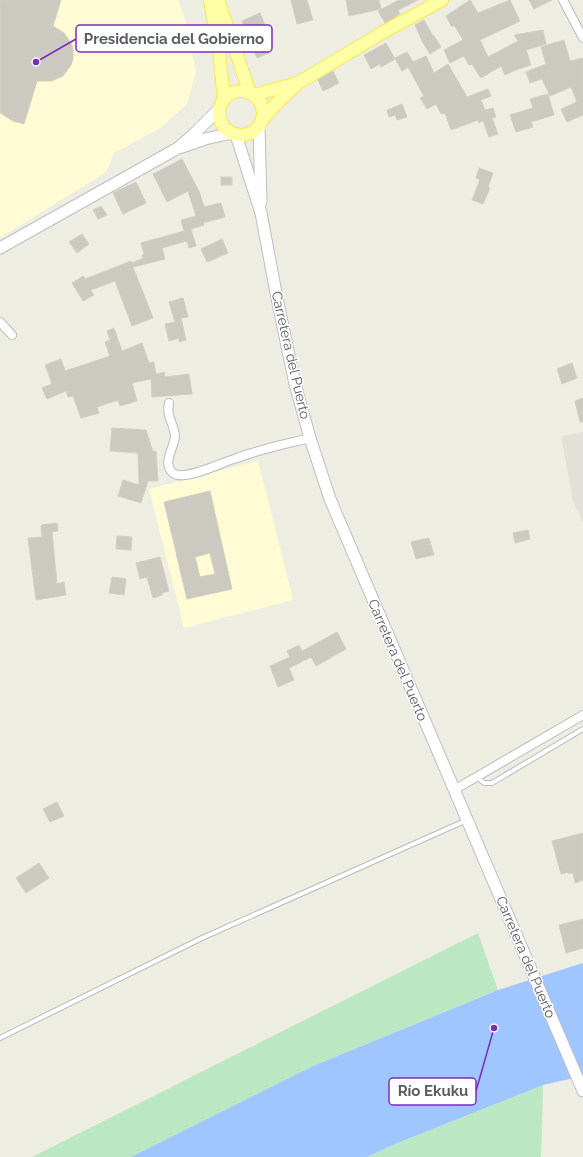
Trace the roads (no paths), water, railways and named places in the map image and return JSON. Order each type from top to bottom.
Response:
[{"type":"main road","points":[[210,0],[219,52],[222,104],[219,115],[221,123],[226,129],[234,134]]},
{"type":"main road","points":[[218,0],[252,94],[262,106],[261,123]]},
{"type":"main road","points":[[0,248],[178,148],[205,139],[234,134],[249,134],[261,123],[276,104],[298,83],[380,34],[442,0]]},
{"type":"main road","points":[[178,148],[193,135],[233,92],[238,91],[252,94],[298,83]]},
{"type":"main road","name":"Carretera del Puerto","points":[[261,123],[261,213]]},
{"type":"main road","name":"Carretera del Puerto","points":[[234,134],[261,213],[294,377],[310,438],[330,499],[583,1091]]},
{"type":"street","points":[[564,0],[583,38]]},
{"type":"street","points":[[0,322],[12,335]]},
{"type":"street","points":[[169,403],[167,411],[175,435],[174,444],[168,460],[168,467],[177,475],[185,475],[207,469],[237,457],[310,438]]},
{"type":"street","points":[[454,790],[583,715]]},
{"type":"lane","points":[[477,777],[484,783],[492,783],[583,729]]},
{"type":"lane","points":[[0,1038],[202,938],[467,820]]},
{"type":"water","points":[[583,963],[583,1076],[543,1085],[395,1144],[367,1157],[131,1157],[313,1066],[498,990]]},
{"type":"place","name":"Presidencia del Gobierno","points":[[36,62]]},
{"type":"place","name":"Río Ekuku","points":[[494,1028]]}]
